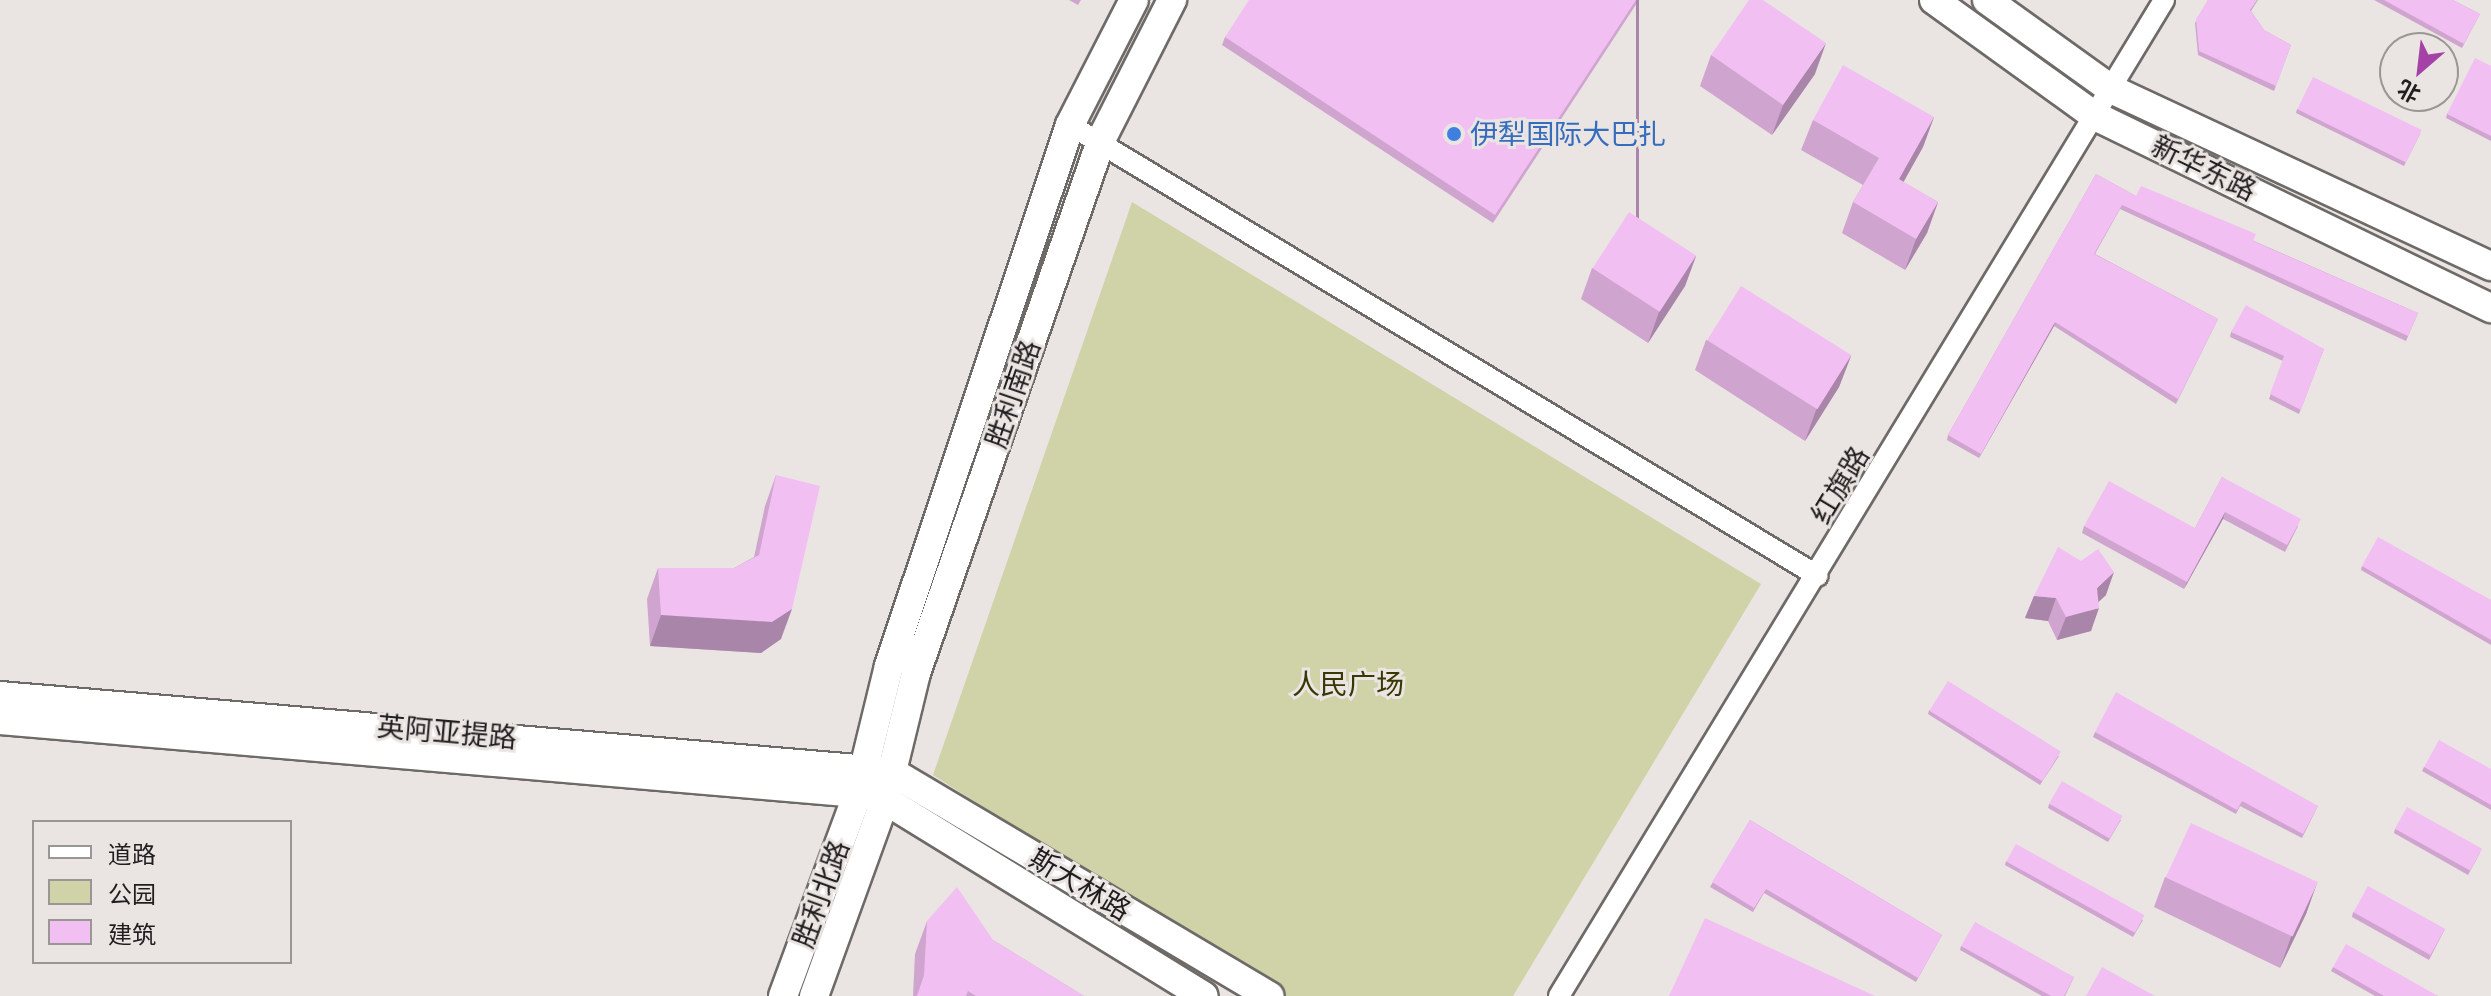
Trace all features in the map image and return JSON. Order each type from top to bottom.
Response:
[{"type":"main road","name":"胜利南路","points":[[872,777],[889,666],[1070,125],[1134,0]]},
{"type":"main road","name":"胜利南路","points":[[872,777],[916,673],[1102,138],[1172,0]]},
{"type":"main road","name":"新华东路","points":[[1934,0],[2095,116],[2491,308]]},
{"type":"main road","name":"新华东路","points":[[1987,0],[2110,88],[2491,266]]},
{"type":"main road","name":"英阿亚提路","points":[[0,696],[872,777]]},
{"type":"main road","name":"英阿亚提路","points":[[0,720],[872,777]]},
{"type":"main road","name":"英阿亚提路","points":[[872,777],[885,800]]},
{"type":"main road","name":"胜利北路","points":[[783,996],[872,777]]},
{"type":"main road","name":"斯大林路","points":[[872,777],[1269,996]]},
{"type":"main road","name":"胜利北路","points":[[814,996],[885,800]]},
{"type":"main road","name":"斯大林路","points":[[885,800],[1203,996]]},
{"type":"street","name":"红旗路","points":[[1559,996],[1818,576],[2164,0]]},
{"type":"street","points":[[1070,125],[1102,138],[1818,576]]},
{"type":"green space","name":"人民广场","points":[[1132,202],[1761,584],[1513,996],[1280,996],[933,775]]},
{"type":"building","name":"伊犁国际大巴扎","points":[[1249,0],[1636,0],[1495,215],[1225,37]]},
{"type":"building","points":[[1749,0],[1763,0],[1826,43],[1783,105],[1711,55]]},
{"type":"building","points":[[2208,0],[2257,0],[2250,10],[2264,30],[2291,45],[2276,86],[2199,51],[2196,19]]},
{"type":"building","points":[[2384,0],[2453,0],[2480,14],[2464,44],[2459,41],[2459,32],[2442,32]]},
{"type":"building","points":[[2475,58],[2491,66],[2491,136],[2447,114],[2459,112],[2459,90]]},
{"type":"building","points":[[1843,65],[1934,117],[1899,179],[1938,202],[1916,239],[1853,202],[1879,158],[1813,120]]},
{"type":"building","points":[[2313,77],[2379,109],[2379,112],[2422,130],[2406,162],[2297,109]]},
{"type":"building","points":[[2096,174],[2136,196],[2141,186],[2256,234],[2253,241],[2418,313],[2408,336],[2122,205],[2094,254],[2218,319],[2178,399],[2055,322],[1981,454],[1948,435]]},
{"type":"building","points":[[1629,212],[1696,256],[1660,312],[1593,268]]},
{"type":"building","points":[[1741,286],[1851,355],[1817,409],[1707,340]]},
{"type":"building","points":[[2246,305],[2324,349],[2301,410],[2270,394],[2284,356],[2231,332]]},
{"type":"building","points":[[776,475],[820,486],[792,609],[772,622],[661,615],[658,568],[734,568],[759,555]]},
{"type":"building","points":[[2222,477],[2301,519],[2287,545],[2225,512],[2187,582],[2084,526],[2109,481],[2195,528]]},
{"type":"building","points":[[2378,537],[2491,600],[2491,640],[2362,566]]},
{"type":"building","points":[[2058,547],[2081,561],[2098,549],[2114,572],[2097,588],[2099,608],[2066,617],[2056,598],[2034,596]]},
{"type":"building","points":[[1948,681],[2061,751],[2042,781],[1929,711]]},
{"type":"building","points":[[2116,692],[2318,806],[2303,834],[2242,801],[2237,810],[2095,732]]},
{"type":"building","points":[[2439,740],[2491,769],[2491,805],[2424,767]]},
{"type":"building","points":[[2062,781],[2123,816],[2110,839],[2049,804]]},
{"type":"building","points":[[2407,807],[2482,849],[2470,871],[2395,829]]},
{"type":"building","points":[[1750,820],[1942,935],[1918,978],[1766,889],[1754,908],[1712,882]]},
{"type":"building","points":[[2191,823],[2318,882],[2293,937],[2166,877]]},
{"type":"building","points":[[2016,844],[2145,915],[2135,933],[2006,861]]},
{"type":"building","points":[[2368,886],[2445,929],[2430,955],[2353,912]]},
{"type":"building","points":[[957,887],[993,940],[1084,996],[976,996],[968,991],[966,996],[917,996],[924,975],[927,921]]},
{"type":"building","points":[[1705,918],[1875,996],[1669,996]]},
{"type":"building","points":[[1975,922],[2074,977],[2064,996],[2051,996],[1961,946]]},
{"type":"building","points":[[2346,944],[2438,996],[2384,996],[2333,967]]},
{"type":"building","points":[[2102,967],[2155,996],[2086,996]]},
{"type":"place","name":"伊犁国际大巴扎","points":[[1454,134]]}]
